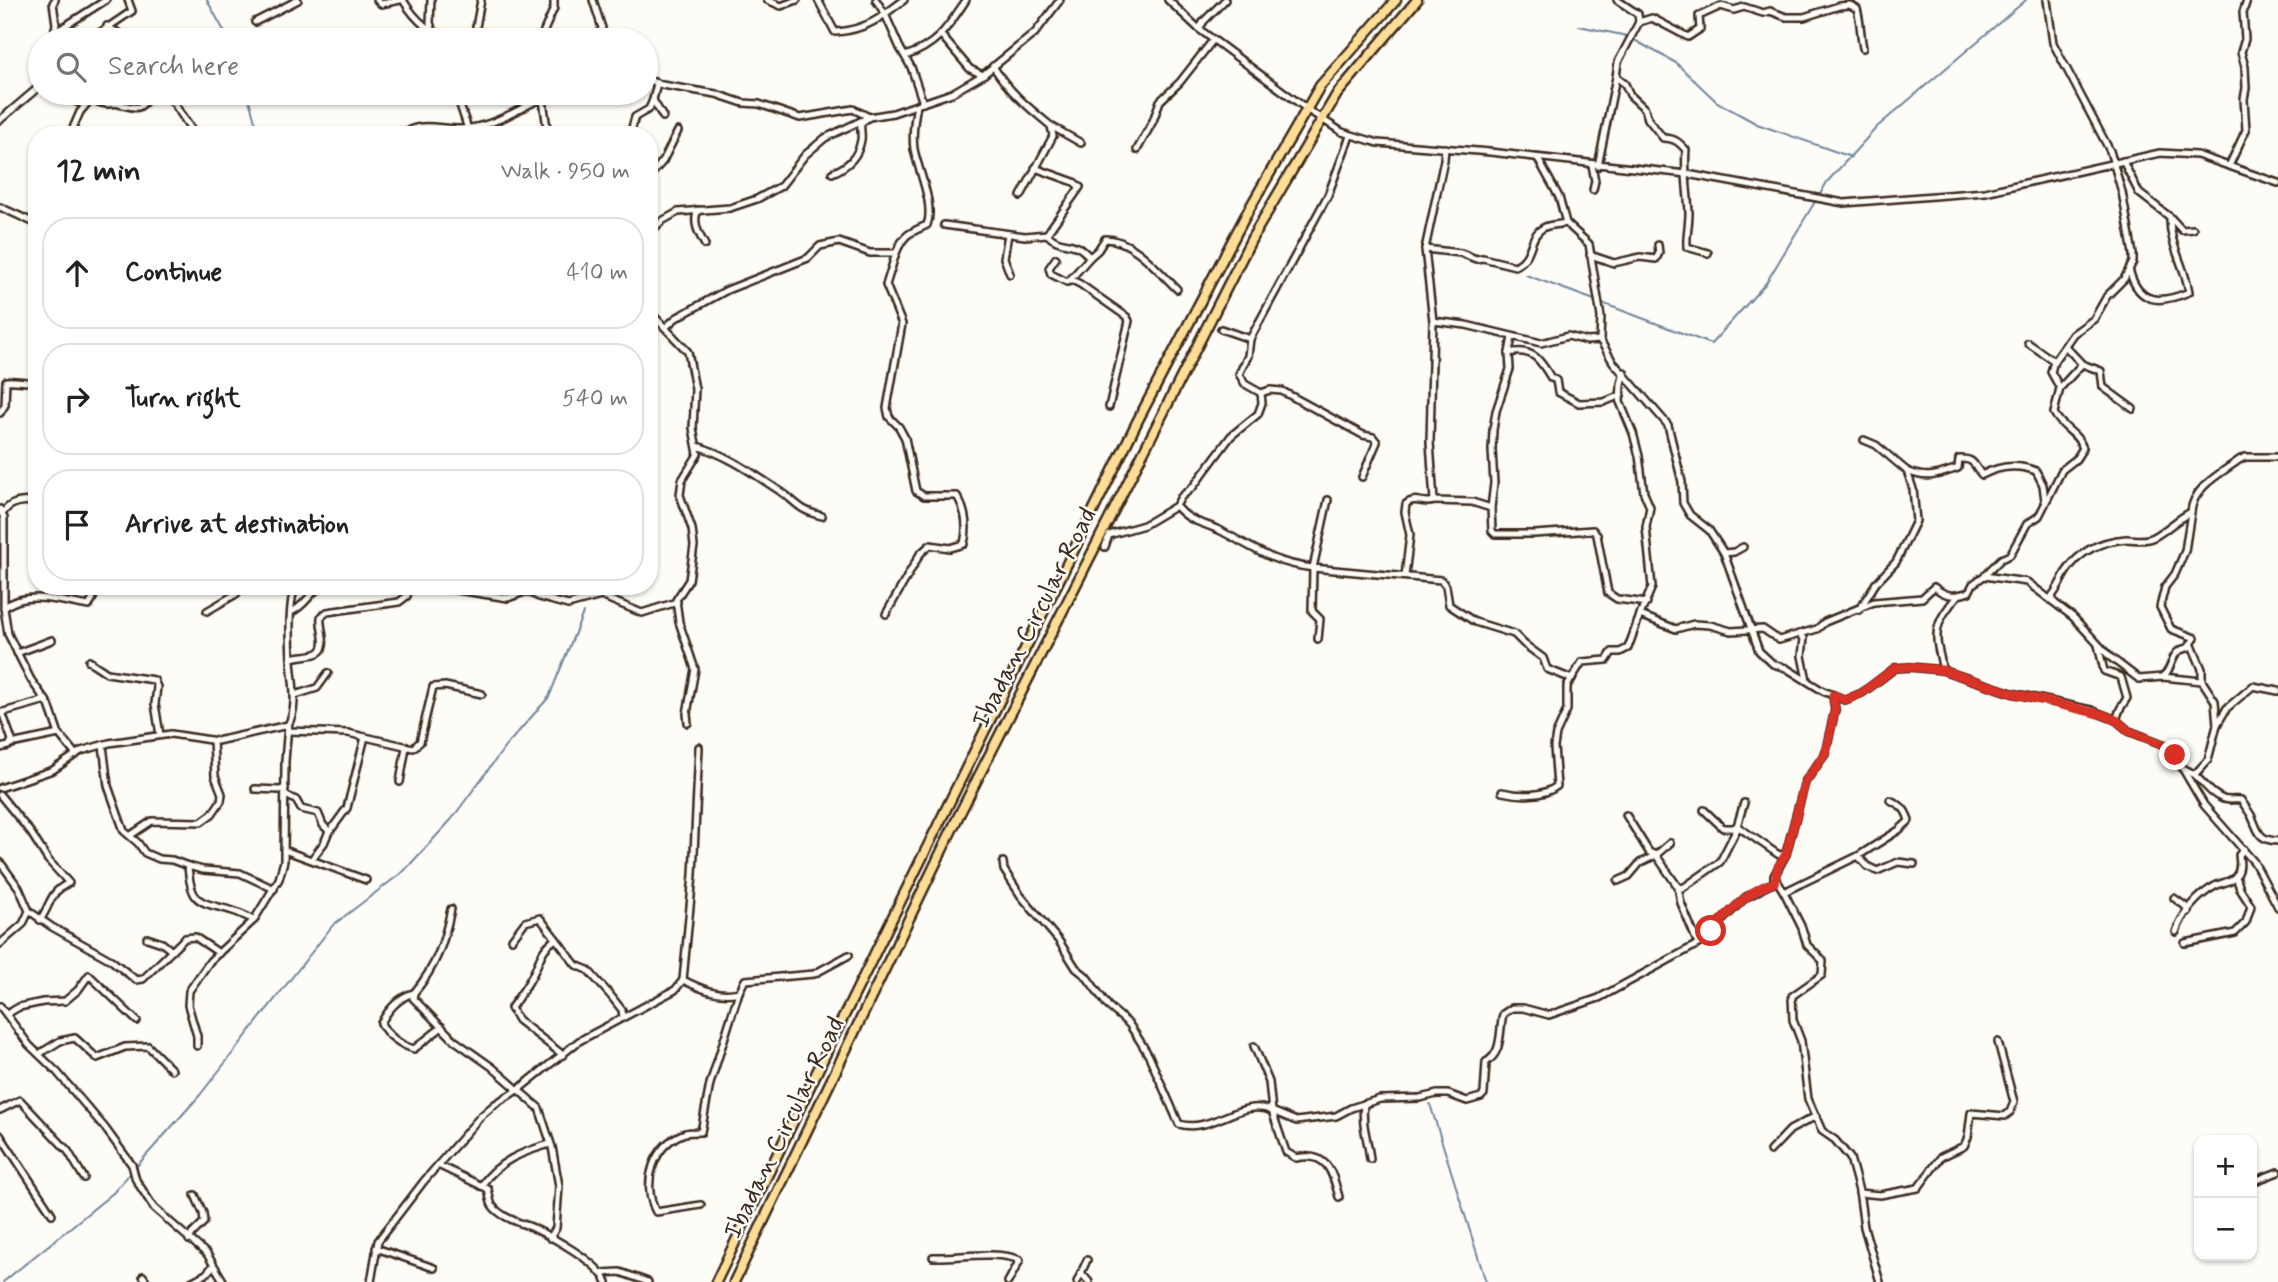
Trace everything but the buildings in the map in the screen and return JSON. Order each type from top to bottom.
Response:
[{"type":"highway","name":"Ibadan Circular Road","points":[[716,1282],[845,1013],[1138,420],[1248,211],[1320,86],[1396,0]]},
{"type":"highway","name":"Ibadan Circular Road","points":[[734,1282],[958,817],[1252,238],[1337,94],[1417,0]]},
{"type":"street","points":[[55,0],[56,28]]},
{"type":"street","points":[[62,28],[106,0]]},
{"type":"street","points":[[104,28],[132,11],[128,0]]},
{"type":"street","points":[[255,23],[298,0]]},
{"type":"street","points":[[377,0],[382,4],[402,0],[411,13],[429,28]]},
{"type":"street","points":[[431,0],[432,28]]},
{"type":"street","points":[[476,28],[481,0]]},
{"type":"street","points":[[545,28],[554,8],[554,0]]},
{"type":"street","points":[[593,0],[603,28]]},
{"type":"street","points":[[767,0],[782,6],[796,0]]},
{"type":"street","points":[[818,0],[835,32],[854,30],[875,22],[904,0]]},
{"type":"street","points":[[876,0],[918,83],[920,104],[913,130],[914,146],[925,186],[929,220],[927,225],[902,238],[886,285],[902,324],[887,408],[889,417],[905,438],[916,491],[924,496],[957,496],[963,506],[967,530],[964,544],[950,548],[930,545],[920,554],[886,614]]},
{"type":"street","points":[[905,56],[924,50],[941,35],[967,0]]},
{"type":"street","points":[[658,225],[668,216],[685,210],[741,206],[775,189],[818,143],[869,117],[893,113],[953,93],[983,75],[1035,33],[1060,0]]},
{"type":"street","points":[[1168,0],[1213,40],[1311,112],[1350,136],[1386,145],[1444,148],[1688,174],[1844,204],[1985,192],[2160,153],[2197,155],[2278,183]]},
{"type":"street","points":[[1199,29],[1225,0]]},
{"type":"street","points":[[1593,190],[1595,165],[1618,62],[1639,22],[1638,14],[1617,0]]},
{"type":"street","points":[[2047,0],[2053,43],[2109,151],[2122,192],[2130,229],[2133,262],[2117,288],[2101,303],[2094,319],[2073,334],[2054,361],[2051,372],[2060,387]]},
{"type":"street","points":[[2229,166],[2246,130],[2245,67],[2241,52],[2245,39],[2244,12],[2247,0]]},
{"type":"street","points":[[1639,22],[1652,18],[1688,37],[1700,29],[1699,16],[1703,13],[1721,6],[1734,10],[1753,1]]},
{"type":"street","points":[[1744,7],[1763,13],[1770,11],[1786,17],[1795,17],[1850,5],[1857,9],[1861,22],[1863,48]]},
{"type":"street","points":[[941,35],[971,69],[983,75]]},
{"type":"street","points":[[1136,150],[1153,121],[1160,101],[1180,82],[1213,40]]},
{"type":"street","points":[[993,66],[1001,80],[1021,101],[1051,126],[1081,143]]},
{"type":"street","points":[[1616,77],[1645,109],[1648,119],[1663,138],[1672,138],[1686,150],[1688,247],[1708,253]]},
{"type":"street","points":[[658,83],[716,94],[743,103],[759,104],[800,118],[853,109],[869,117]]},
{"type":"street","points":[[0,120],[28,96]]},
{"type":"street","points":[[74,126],[84,105]]},
{"type":"street","points":[[122,105],[133,108],[140,105]]},
{"type":"street","points":[[175,105],[189,126]]},
{"type":"street","points":[[459,105],[465,126]]},
{"type":"street","points":[[482,126],[524,105]]},
{"type":"street","points":[[544,105],[547,126]]},
{"type":"street","points":[[632,126],[635,117],[649,109],[651,105]]},
{"type":"street","points":[[656,105],[663,117]]},
{"type":"street","points":[[832,173],[848,166],[855,156],[861,139],[861,123],[869,117]]},
{"type":"street","points":[[1021,196],[1053,136],[1051,126]]},
{"type":"street","points":[[658,167],[678,131]]},
{"type":"street","points":[[1350,136],[1328,195],[1250,339],[1248,356],[1239,374],[1245,384],[1261,393],[1270,390],[1282,391],[1363,435],[1373,437],[1377,442],[1362,477]]},
{"type":"street","points":[[1434,501],[1430,442],[1433,321],[1425,249],[1444,160],[1444,148]]},
{"type":"street","points":[[1538,159],[1559,197],[1566,223],[1589,244],[1601,317],[1600,340],[1613,362],[1668,425],[1682,482],[1683,503],[1690,515],[1709,530],[1724,553],[1759,651],[1773,664],[1786,668],[1846,700],[1862,693],[1895,668],[1910,667],[1942,670],[2012,693],[2091,710],[2116,720],[2129,731],[2171,749],[2204,805],[2244,849],[2259,870],[2278,906]]},
{"type":"street","points":[[2123,161],[2139,193],[2182,230],[2193,229]]},
{"type":"street","points":[[944,225],[1035,237],[1047,234],[1080,187],[1074,181],[1035,168]]},
{"type":"street","points":[[0,207],[28,219]]},
{"type":"street","points":[[698,210],[697,230],[705,245]]},
{"type":"street","points":[[2129,269],[2135,286],[2151,300],[2160,301],[2189,292],[2185,272],[2173,246],[2170,217]]},
{"type":"street","points":[[1425,249],[1461,253],[1476,259],[1483,258],[1515,266],[1523,262],[1528,255],[1538,232],[1546,226],[1566,223]]},
{"type":"street","points":[[1008,234],[1004,258],[1010,274]]},
{"type":"street","points":[[1047,234],[1052,240],[1064,245],[1074,245],[1090,257]]},
{"type":"street","points":[[1067,282],[1105,239],[1116,239],[1132,248],[1177,289]]},
{"type":"street","points":[[666,327],[676,318],[727,290],[808,258],[820,246],[839,242],[870,253],[896,253]]},
{"type":"street","points":[[1590,255],[1614,264],[1640,257],[1656,259],[1659,253],[1658,244]]},
{"type":"street","points":[[1056,258],[1049,268],[1051,274],[1067,282],[1072,280],[1080,284],[1129,321],[1109,407]]},
{"type":"street","points":[[658,321],[688,352],[695,389],[693,428],[698,454],[682,480],[680,495],[692,529],[694,546],[689,580],[676,600],[679,622],[695,669],[687,714],[688,723]]},
{"type":"street","points":[[1433,321],[1466,325],[1541,343],[1568,336],[1587,341],[1600,340]]},
{"type":"street","points":[[1221,329],[1250,339]]},
{"type":"street","points":[[1512,337],[1510,369],[1496,411],[1493,430],[1492,531],[1495,534],[1534,534],[1593,530],[1597,535],[1608,593],[1617,599],[1647,603]]},
{"type":"street","points":[[2028,343],[2054,361]]},
{"type":"street","points":[[2066,346],[2082,364],[2101,371],[2103,387],[2133,409]]},
{"type":"street","points":[[1509,353],[1516,351],[1536,355],[1551,378],[1556,380],[1558,392],[1579,403],[1604,402],[1621,395]]},
{"type":"street","points":[[1640,615],[1676,629],[1693,624],[1731,631],[1763,629],[1779,640],[1817,629],[1825,622],[1874,602],[1922,598],[1934,587],[1944,595],[1957,596],[1969,592],[1973,584],[2001,559],[2010,555],[2027,524],[2039,516],[2062,470],[2076,459],[2083,448],[2078,436],[2059,422],[2054,413],[2060,387],[2082,364]]},
{"type":"street","points":[[1502,792],[1529,795],[1551,791],[1557,786],[1554,747],[1567,710],[1567,686],[1581,662],[1607,660],[1612,652],[1628,648],[1652,587],[1646,527],[1650,507],[1644,493],[1639,456],[1620,402],[1624,372]]},
{"type":"street","points":[[0,413],[5,405],[6,381],[28,382]]},
{"type":"street","points":[[1105,547],[1108,535],[1144,525],[1176,506],[1231,436],[1258,414],[1262,403],[1261,393]]},
{"type":"street","points":[[1864,440],[1876,445],[1907,471],[1922,477],[1958,468],[1959,459],[1969,458],[1975,462],[1982,475],[1999,467],[2023,466],[2035,471],[2043,485],[2045,502]]},
{"type":"street","points":[[697,446],[723,454],[795,502],[802,511],[822,516]]},
{"type":"street","points":[[2163,677],[2169,671],[2174,653],[2188,648],[2195,638],[2171,629],[2160,607],[2165,587],[2175,574],[2185,551],[2192,499],[2245,457],[2278,457]]},
{"type":"street","points":[[1859,610],[1876,583],[1896,562],[1916,521],[1913,489],[1907,471]]},
{"type":"street","points":[[1318,639],[1320,619],[1312,611],[1313,568],[1328,499]]},
{"type":"street","points":[[1405,576],[1410,535],[1406,504],[1414,499],[1431,503],[1472,502],[1492,508]]},
{"type":"street","points":[[28,501],[21,501],[2,511],[2,597],[8,635],[31,680],[46,700],[59,734],[76,755]]},
{"type":"street","points":[[1176,506],[1199,524],[1220,530],[1276,561],[1313,568],[1441,580],[1446,586],[1449,604],[1454,608],[1475,622],[1514,634],[1543,658],[1545,668],[1572,679]]},
{"type":"street","points":[[2055,605],[2052,596],[2066,572],[2085,550],[2098,544],[2128,539],[2142,541],[2154,537],[2191,512]]},
{"type":"street","points":[[1724,553],[1743,547]]},
{"type":"street","points":[[1984,576],[2027,582],[2073,617],[2110,657],[2139,679],[2163,677],[2202,681]]},
{"type":"street","points":[[4,608],[15,600],[31,599],[51,599],[89,606],[94,595]]},
{"type":"street","points":[[207,611],[234,595]]},
{"type":"street","points":[[197,1046],[197,1036],[188,1005],[189,991],[210,961],[254,920],[274,889],[284,861],[288,728],[293,716],[295,695],[291,658],[293,595]]},
{"type":"street","points":[[291,612],[306,603],[310,595]]},
{"type":"street","points":[[291,658],[318,654],[323,650],[320,626],[321,617],[327,612],[399,602],[407,595]]},
{"type":"street","points":[[489,595],[508,598],[516,595]]},
{"type":"street","points":[[535,595],[568,605],[601,596],[642,613],[677,602]]},
{"type":"street","points":[[1942,670],[1942,657],[1936,638],[1941,620],[1957,596]]},
{"type":"street","points":[[1799,634],[1804,638],[1802,656],[1807,681]]},
{"type":"street","points":[[17,653],[52,640]]},
{"type":"street","points":[[2192,643],[2202,668],[2202,681],[2215,701],[2217,725]]},
{"type":"street","points":[[2098,645],[2104,671],[2121,677],[2126,687],[2127,698],[2116,720]]},
{"type":"street","points":[[89,661],[107,673],[154,680],[157,687],[155,704],[160,736]]},
{"type":"street","points":[[295,695],[317,688],[328,673]]},
{"type":"street","points":[[0,788],[53,770],[76,755],[103,744],[160,736],[186,735],[213,741],[288,728],[348,733],[413,748],[420,742],[433,687],[445,686],[482,694]]},
{"type":"street","points":[[2196,773],[2208,760],[2217,725],[2227,708],[2253,686],[2278,691]]},
{"type":"street","points":[[1003,862],[1004,870],[1021,896],[1059,941],[1076,968],[1086,976],[1108,1006],[1129,1024],[1140,1041],[1179,1124],[1192,1128],[1251,1108],[1263,1107],[1296,1121],[1336,1116],[1380,1099],[1448,1094],[1467,1101],[1484,1094],[1486,1062],[1496,1054],[1503,1014],[1512,1008],[1523,1008],[1549,1015],[1599,998],[1698,943],[1746,897],[1756,893],[1764,885],[1774,883],[1774,876],[1786,854],[1805,782],[1825,754],[1835,710],[1833,695]]},
{"type":"street","points":[[11,744],[12,740],[1,713],[46,700]]},
{"type":"street","points":[[0,748],[59,734]]},
{"type":"street","points":[[312,859],[347,808],[365,737]]},
{"type":"street","points":[[131,835],[152,821],[201,822],[212,814],[222,794],[215,776],[213,741]]},
{"type":"street","points":[[103,744],[106,773],[124,831],[131,835],[145,853],[203,870],[240,873],[274,889]]},
{"type":"street","points":[[400,782],[406,747]]},
{"type":"street","points":[[371,1282],[378,1241],[480,1117],[579,1041],[675,990],[683,980],[693,875],[699,747]]},
{"type":"street","points":[[2182,768],[2196,773],[2209,790],[2223,799],[2241,800],[2261,836],[2267,840],[2278,841]]},
{"type":"street","points":[[255,789],[285,792],[296,800],[301,809],[318,813],[329,831],[328,834]]},
{"type":"street","points":[[0,795],[31,833],[48,860],[69,883],[58,889],[40,919]]},
{"type":"street","points":[[1784,892],[1883,842],[1909,821],[1907,811],[1890,800]]},
{"type":"street","points":[[1678,887],[1683,888],[1726,855],[1744,803]]},
{"type":"street","points":[[1704,810],[1723,828],[1737,826]]},
{"type":"street","points":[[1626,815],[1648,852],[1656,855],[1678,887],[1681,903],[1698,943]]},
{"type":"street","points":[[1737,826],[1779,855],[1786,854]]},
{"type":"street","points":[[1618,881],[1629,876],[1640,863],[1656,855],[1670,843]]},
{"type":"street","points":[[2176,932],[2180,920],[2195,901],[2214,886],[2236,876],[2240,866],[2239,855],[2244,849]]},
{"type":"street","points":[[284,850],[366,880]]},
{"type":"street","points":[[1858,856],[1867,866],[1877,871],[1898,862],[1914,864]]},
{"type":"street","points":[[0,862],[19,888],[29,911],[100,956],[111,960],[136,980],[143,979],[185,938],[195,937],[219,953]]},
{"type":"street","points":[[188,866],[188,879],[199,901],[212,907],[232,910],[254,920]]},
{"type":"street","points":[[1774,876],[1802,928],[1807,945],[1823,961],[1822,975],[1792,996],[1793,1020],[1801,1041],[1808,1099],[1822,1130],[1835,1140],[1850,1158],[1864,1227],[1880,1282]]},
{"type":"street","points":[[2185,943],[2232,935],[2246,922],[2251,906],[2240,889],[2236,876]]},
{"type":"street","points":[[2174,898],[2185,906],[2188,912]]},
{"type":"street","points":[[451,909],[447,935],[435,963],[413,998],[454,1040],[519,1089],[544,1116],[559,1186],[556,1228],[550,1238]]},
{"type":"street","points":[[0,944],[23,924],[29,911]]},
{"type":"street","points":[[512,939],[525,922],[535,917],[540,918],[576,965],[588,970],[597,980],[622,1010],[623,1017]]},
{"type":"street","points":[[147,938],[162,943],[172,951]]},
{"type":"street","points":[[556,939],[547,944],[539,957],[537,968],[511,1008],[518,1020],[563,1055]]},
{"type":"street","points":[[701,1205],[656,1212],[652,1205],[651,1168],[659,1152],[673,1140],[685,1133],[701,1132],[710,1084],[745,979],[814,974],[849,956]]},
{"type":"street","points":[[7,1014],[19,1007],[65,1001],[89,975],[137,1021]]},
{"type":"street","points":[[683,980],[727,995],[739,992]]},
{"type":"street","points":[[414,993],[406,995],[386,1014],[381,1023],[383,1028],[414,1049],[442,1027]]},
{"type":"street","points":[[0,1006],[29,1045],[105,1128],[132,1165],[136,1180],[154,1209],[207,1254],[224,1282]]},
{"type":"street","points":[[39,1054],[68,1038],[75,1038],[97,1058],[125,1047],[148,1046],[172,1070]]},
{"type":"street","points":[[1859,1193],[1880,1195],[1918,1188],[1941,1157],[1964,1146],[1971,1113],[2005,1116],[2011,1112],[2014,1102],[1998,1042]]},
{"type":"street","points":[[1254,1046],[1269,1082],[1272,1111],[1286,1152],[1296,1158],[1310,1154],[1322,1158],[1331,1172],[1339,1198]]},
{"type":"street","points":[[0,1110],[20,1100],[68,1151],[84,1178]]},
{"type":"street","points":[[1364,1104],[1361,1119],[1370,1159]]},
{"type":"street","points":[[1770,1151],[1790,1130],[1816,1116]]},
{"type":"street","points":[[0,1135],[52,1214]]},
{"type":"street","points":[[481,1186],[490,1173],[513,1156],[550,1144]]},
{"type":"street","points":[[438,1165],[488,1189],[491,1204],[499,1213],[580,1255],[602,1273],[607,1282]]},
{"type":"street","points":[[2257,1180],[2278,1172]]},
{"type":"street","points":[[189,1240],[204,1222],[195,1195]]},
{"type":"street","points":[[376,1248],[434,1268]]},
{"type":"street","points":[[933,1257],[953,1258],[977,1254],[1010,1256],[1020,1260],[1008,1282]]},
{"type":"street","points":[[1077,1282],[1087,1260]]},
{"type":"street","points":[[191,1282],[206,1274],[213,1266]]},
{"type":"street","points":[[602,1273],[620,1272],[649,1282]]},
{"type":"street","points":[[1082,1274],[1089,1282]]},
{"type":"street","points":[[143,1276],[147,1282]]},
{"type":"waterway","points":[[207,0],[222,28]]},
{"type":"waterway","points":[[1819,196],[1827,182],[1877,127],[2026,0]]},
{"type":"waterway","points":[[1579,26],[1627,36],[1676,63],[1717,102],[1757,124],[1851,157]]},
{"type":"waterway","points":[[250,105],[257,126]]},
{"type":"waterway","points":[[1602,303],[1711,344],[1766,283],[1816,200]]},
{"type":"waterway","points":[[1526,275],[1597,301]]},
{"type":"waterway","points":[[135,1168],[200,1095],[333,925],[404,871],[451,820],[505,747],[549,697],[583,613]]},
{"type":"waterway","points":[[1430,1104],[1486,1282]]},
{"type":"waterway","points":[[3,1282],[113,1193],[131,1172]]},
{"type":"route","points":[[1711,931],[1746,897],[1756,893],[1764,885],[1774,883],[1774,876],[1786,854],[1805,782],[1825,754],[1835,710],[1833,695],[1846,700],[1862,693],[1895,668],[1942,670],[2012,693],[2091,710],[2116,720],[2129,731],[2165,745],[2175,755]]}]
